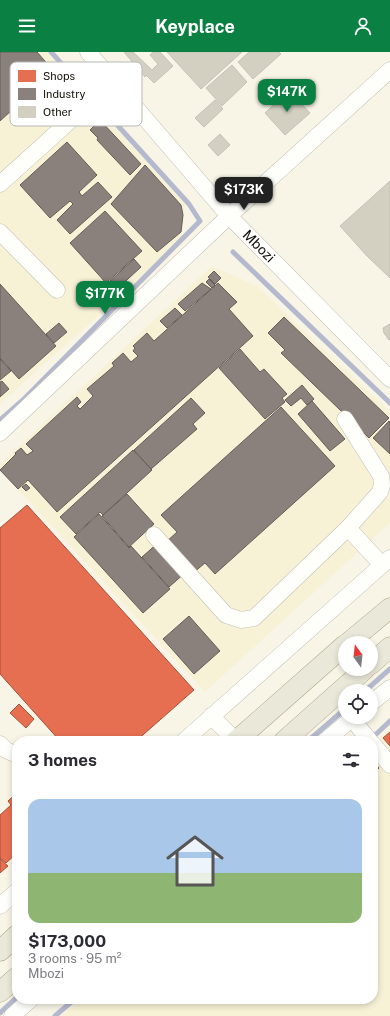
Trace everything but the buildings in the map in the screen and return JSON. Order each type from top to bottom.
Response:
[{"type":"main road","points":[[356,636],[390,608]]},
{"type":"main road","points":[[378,658],[390,648]]},
{"type":"main road","points":[[242,736],[338,651]]},
{"type":"main road","points":[[290,736],[357,676]]},
{"type":"main road","points":[[0,950],[12,939]]},
{"type":"main road","points":[[0,992],[12,981]]},
{"type":"street","name":"Mbozi","points":[[88,52],[97,62]]},
{"type":"street","points":[[0,433],[229,216],[390,70]]},
{"type":"street","name":"Mbozi","points":[[142,114],[229,216],[390,379]]},
{"type":"street","points":[[0,184],[64,126]]},
{"type":"street","points":[[0,232],[56,290]]},
{"type":"street","points":[[154,535],[226,615],[241,620],[254,618],[348,528],[380,492],[382,485],[381,476],[345,419]]},
{"type":"street","points":[[189,736],[386,561],[348,528]]},
{"type":"street","points":[[378,697],[390,688]]},
{"type":"street","points":[[211,716],[231,736]]},
{"type":"street","points":[[332,736],[346,724]]},
{"type":"street","points":[[357,724],[366,736]]},
{"type":"street","points":[[0,744],[6,750],[12,753]]},
{"type":"street","points":[[378,750],[390,765]]},
{"type":"street","points":[[0,906],[12,895]]},
{"type":"street","points":[[12,1016],[25,1004]]},
{"type":"shaded area","points":[[0,52],[46,52],[55,62],[10,62],[10,126],[114,126],[185,204],[181,241],[0,404]]},
{"type":"shaded area","points":[[212,266],[257,286],[390,412],[390,523],[205,692],[0,470],[0,464]]},
{"type":"shaded area","points":[[390,729],[390,1016],[61,1016],[75,1004],[378,1004],[378,740]]},
{"type":"waterway","points":[[51,52],[60,62]]},
{"type":"waterway","points":[[0,420],[23,400],[200,221],[189,204],[118,126]]},
{"type":"waterway","points":[[233,252],[390,403]]},
{"type":"waterway","points":[[373,684],[390,669]]},
{"type":"waterway","points":[[314,736],[338,715]]},
{"type":"waterway","points":[[374,736],[390,721]]},
{"type":"waterway","points":[[0,1013],[12,1002]]},
{"type":"waterway","points":[[55,1016],[69,1004]]}]
